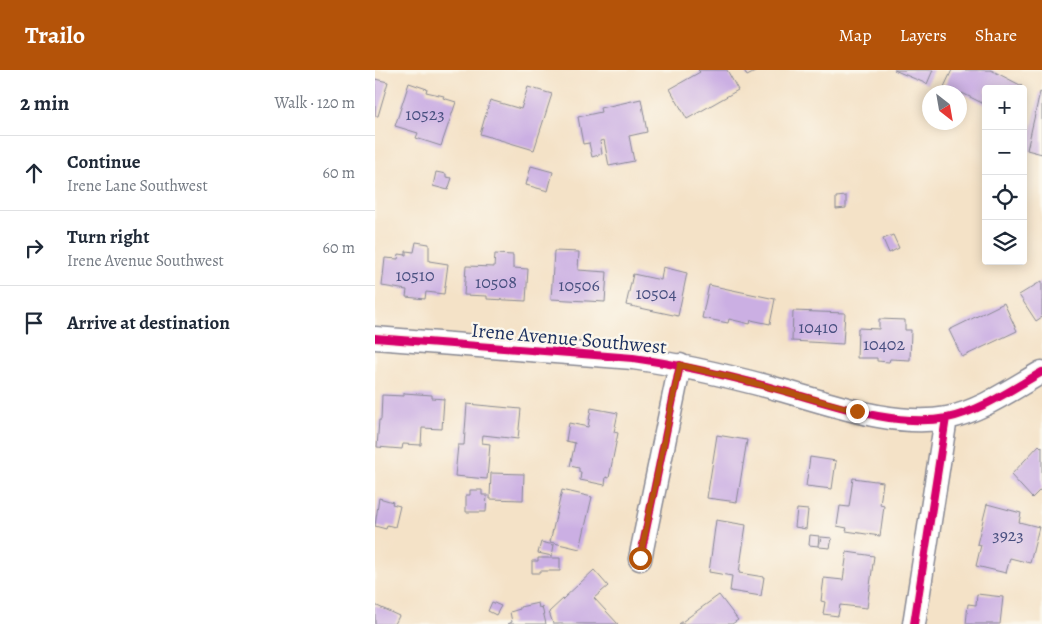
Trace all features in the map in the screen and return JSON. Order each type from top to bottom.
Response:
[{"type":"street","name":"Irene Avenue Southwest","points":[[375,338],[633,358],[680,365],[872,414],[915,420],[947,418],[982,406],[1042,372]]},
{"type":"street","points":[[640,558],[680,365]]},
{"type":"street","points":[[913,624],[947,418]]},
{"type":"building","points":[[698,70],[727,70],[738,90],[687,119],[670,89],[700,72]]},
{"type":"building","points":[[744,70],[759,70],[747,76]]},
{"type":"building","points":[[894,70],[933,70],[927,84]]},
{"type":"building","points":[[952,70],[991,70],[1020,85],[982,85],[982,103],[967,96],[967,85],[945,85]]},
{"type":"building","points":[[375,79],[388,82],[378,116],[375,116]]},
{"type":"building","points":[[409,83],[427,89],[426,92],[444,96],[443,98],[456,102],[441,146],[416,138],[418,133],[395,126]]},
{"type":"building","points":[[528,87],[552,94],[534,150],[480,134],[490,100],[521,109]]},
{"type":"building","points":[[1040,92],[1042,93],[1042,154],[1027,150]]},
{"type":"building","points":[[641,99],[647,132],[629,136],[634,161],[609,166],[604,140],[600,141],[602,154],[592,157],[589,143],[583,144],[578,117],[601,112],[600,108]]},
{"type":"building","points":[[531,166],[553,172],[548,191],[526,185]]},
{"type":"building","points":[[436,172],[446,174],[446,177],[452,178],[448,190],[433,186]]},
{"type":"building","points":[[846,196],[846,208],[836,209],[836,197]]},
{"type":"building","points":[[893,235],[899,248],[889,253],[883,239]]},
{"type":"building","points":[[416,242],[429,244],[429,261],[448,264],[444,294],[426,292],[425,299],[406,297],[407,290],[382,286],[385,258],[398,259],[399,254],[406,255],[406,251],[414,252]]},
{"type":"building","points":[[554,251],[579,252],[578,270],[607,272],[605,302],[551,299]]},
{"type":"building","points":[[495,254],[513,255],[513,268],[528,269],[526,301],[487,299],[487,296],[464,295],[466,266],[494,267]]},
{"type":"building","points":[[663,267],[687,273],[678,316],[626,305],[633,274],[661,280]]},
{"type":"building","points":[[1042,281],[1042,317],[1036,321],[1019,295]]},
{"type":"building","points":[[709,285],[775,299],[770,324],[751,320],[750,324],[729,319],[728,323],[702,318]]},
{"type":"building","points":[[1004,303],[1017,331],[962,357],[949,330]]},
{"type":"building","points":[[793,311],[845,313],[843,344],[792,341]]},
{"type":"building","points":[[879,319],[905,320],[905,330],[911,330],[910,360],[890,359],[889,362],[877,361],[877,358],[857,358],[858,328],[879,329]]},
{"type":"building","points":[[404,393],[432,395],[432,398],[444,399],[442,429],[422,428],[421,445],[403,444],[402,449],[377,447],[382,395],[404,396]]},
{"type":"building","points":[[467,404],[521,409],[518,439],[483,435],[482,443],[490,444],[487,479],[455,476],[458,445],[464,445]]},
{"type":"building","points":[[591,408],[618,413],[614,432],[618,433],[609,478],[606,477],[605,485],[580,480],[581,472],[579,472],[579,468],[570,466],[575,443],[566,441],[569,423],[588,427]]},
{"type":"building","points":[[717,435],[747,440],[737,502],[707,498]]},
{"type":"building","points":[[1039,445],[1042,446],[1042,488],[1032,498],[1011,475]]},
{"type":"building","points":[[810,457],[836,461],[832,489],[806,486]]},
{"type":"building","points":[[491,473],[524,474],[523,500],[490,499]]},
{"type":"building","points":[[853,478],[883,482],[880,505],[884,506],[880,536],[846,531],[847,528],[837,526],[840,506],[849,507]]},
{"type":"building","points":[[470,490],[482,490],[482,495],[487,495],[486,512],[466,512],[466,495],[470,495]]},
{"type":"building","points":[[562,490],[592,497],[580,549],[550,542]]},
{"type":"building","points":[[379,498],[400,506],[395,527],[387,525],[386,529],[375,526]]},
{"type":"building","points":[[987,504],[1021,513],[1019,522],[1039,527],[1030,563],[1010,558],[1006,573],[976,566],[981,545],[977,544]]},
{"type":"building","points":[[797,509],[808,510],[806,529],[795,527]]},
{"type":"building","points":[[716,520],[746,525],[739,573],[764,577],[761,596],[730,591],[732,576],[709,572]]},
{"type":"building","points":[[810,535],[819,536],[818,546],[809,545]]},
{"type":"building","points":[[821,537],[832,538],[830,548],[819,547]]},
{"type":"building","points":[[541,542],[554,545],[552,556],[538,553]]},
{"type":"building","points":[[847,552],[874,556],[867,608],[840,605],[838,616],[823,614],[825,602],[821,601],[824,578],[843,580]]},
{"type":"building","points":[[538,558],[560,558],[560,571],[532,573],[532,561],[538,561]]},
{"type":"building","points":[[594,570],[608,586],[594,598],[618,624],[553,624],[549,612]]},
{"type":"building","points":[[977,594],[1003,597],[1000,624],[966,624],[968,604],[976,605]]},
{"type":"building","points":[[719,595],[738,620],[732,624],[679,624]]},
{"type":"building","points":[[492,602],[501,606],[496,615],[488,611]]},
{"type":"building","points":[[538,603],[539,608],[542,607],[546,624],[508,624],[512,622],[510,612],[520,609],[520,607]]},
{"type":"building","points":[[375,605],[399,616],[395,624],[375,624]]},
{"type":"cycle path","points":[[375,338],[633,358],[687,367],[777,389],[839,407],[905,420],[926,420],[960,415],[996,399],[1042,372]]},
{"type":"cycle path","points":[[640,559],[680,365]]},
{"type":"cycle path","points":[[914,624],[946,418]]},
{"type":"route","points":[[640,558],[680,365],[857,411]]}]
